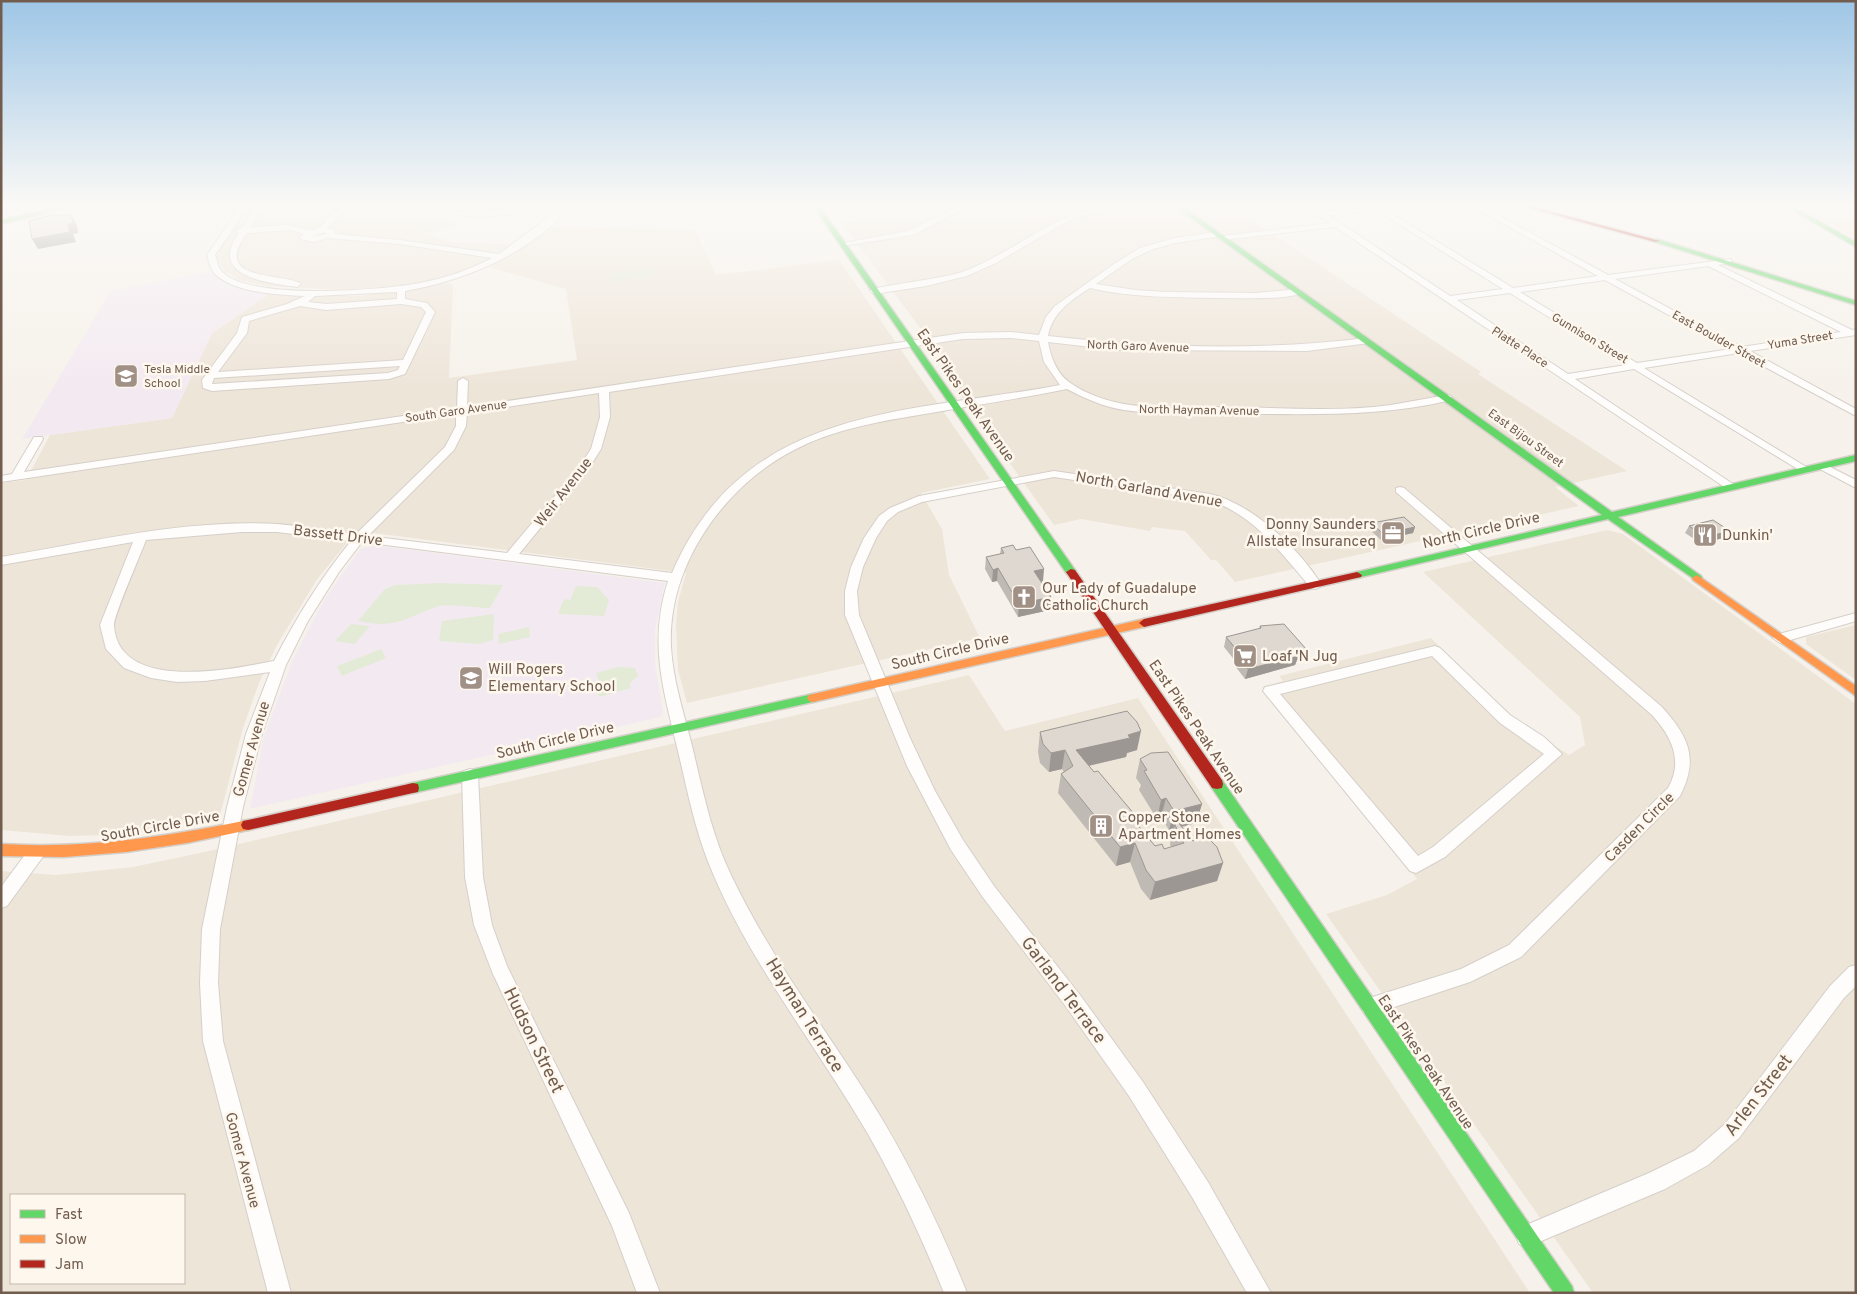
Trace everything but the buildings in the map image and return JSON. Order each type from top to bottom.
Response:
[{"type":"main road","name":"East Pikes Peak Avenue","points":[[858,267],[1112,630],[1565,1293]]},
{"type":"main road","name":"East Bijou Street","points":[[1263,267],[1856,692]]},
{"type":"main road","points":[[1747,267],[1856,303]]},
{"type":"main road","points":[[1766,267],[1856,296]]},
{"type":"main road","name":"North Circle Drive","points":[[1112,630],[1856,458]]},
{"type":"main road","name":"South Circle Drive","points":[[1,850],[36,853],[110,851],[176,841],[1112,630]]},
{"type":"street","points":[[215,267],[220,276],[261,290],[360,294],[401,289],[457,276],[477,267]]},
{"type":"street","points":[[239,267],[254,276],[285,282],[346,285],[400,281],[444,272],[455,267]]},
{"type":"street","points":[[874,291],[936,282],[966,274],[980,267]]},
{"type":"street","points":[[1068,386],[1052,368],[1046,356],[1043,339],[1044,328],[1051,314],[1115,267]]},
{"type":"street","name":"Platte Place","points":[[1399,267],[1730,486]]},
{"type":"street","name":"Gunnison Street","points":[[1475,267],[1804,470]]},
{"type":"street","name":"East Boulder Street","points":[[1588,267],[1856,413]]},
{"type":"street","points":[[1448,300],[1685,267]]},
{"type":"street","points":[[1717,267],[1854,333]]},
{"type":"street","points":[[1089,285],[1120,292],[1148,295],[1264,295],[1298,292]]},
{"type":"street","points":[[401,289],[401,301]]},
{"type":"street","points":[[303,304],[314,293]]},
{"type":"street","points":[[401,301],[424,304],[431,312],[407,362],[210,375],[242,333],[245,319],[268,311],[303,304],[326,307],[401,301]]},
{"type":"street","name":"Yuma Street","points":[[1566,377],[1854,333]]},
{"type":"street","name":"North Garo Avenue","points":[[911,344],[987,334],[1118,347],[1293,348],[1333,346],[1366,341]]},
{"type":"street","name":"South Garo Avenue","points":[[1,479],[911,344]]},
{"type":"street","name":"Gomer Avenue","points":[[280,1293],[213,1041],[209,984],[211,929],[230,829],[258,720],[279,665],[315,599],[334,570],[360,538],[450,448],[459,433],[463,381]]},
{"type":"street","points":[[955,406],[1068,386]]},
{"type":"street","name":"North Hayman Avenue","points":[[1068,386],[1084,395],[1114,405],[1158,410],[1345,411],[1398,407],[1447,398]]},
{"type":"street","name":"Weir Avenue","points":[[509,558],[583,469],[596,449],[605,417],[604,389]]},
{"type":"street","name":"Hayman Terrace","points":[[955,406],[855,424],[801,442],[776,455],[749,473],[726,494],[703,526],[676,578],[666,616],[664,648],[680,727],[706,830],[724,880],[764,950],[879,1134],[918,1207],[956,1293]]},
{"type":"street","points":[[16,477],[38,439]]},
{"type":"street","points":[[1822,466],[1856,485]]},
{"type":"street","name":"North Garland Avenue","points":[[878,682],[856,628],[851,602],[857,566],[876,527],[894,510],[919,500],[1009,481],[1054,474],[1220,499],[1240,508],[1255,519],[1316,584]]},
{"type":"street","name":"Casden Circle","points":[[1370,1006],[1466,974],[1502,959],[1515,951],[1674,792],[1684,771],[1682,748],[1669,724],[1400,490]]},
{"type":"street","name":"Bassett Drive","points":[[1,561],[205,529],[255,527],[360,538],[676,578]]},
{"type":"street","points":[[140,538],[107,625],[108,638],[113,650],[121,659],[131,666],[147,671],[187,678],[212,677],[279,665]]},
{"type":"street","points":[[1780,638],[1856,617]]},
{"type":"street","points":[[1435,651],[1505,719],[1539,741],[1554,754],[1438,852],[1416,866],[1270,691],[1435,651]]},
{"type":"street","name":"Garland Terrace","points":[[878,682],[923,785],[958,846],[1120,1064],[1189,1170],[1260,1293]]},
{"type":"street","name":"Hudson Street","points":[[470,775],[471,853],[483,925],[499,968],[621,1221],[649,1293]]},
{"type":"street","points":[[1,901],[36,853]]},
{"type":"street","name":"Arlen Street","points":[[1526,1236],[1657,1181],[1701,1158],[1732,1131],[1837,992],[1856,973]]},
{"type":"shaded area","points":[[223,267],[471,267],[444,277],[408,285],[340,290],[266,286],[239,280]]},
{"type":"shaded area","points":[[490,267],[712,267],[716,275],[778,267],[844,267],[990,479],[921,493],[942,529],[949,575],[980,638],[687,703],[678,670],[676,625],[678,602],[686,573],[357,531],[318,578],[277,645],[259,683],[243,728],[220,815],[135,833],[108,835],[70,836],[1,830],[1,483],[26,480],[50,435],[172,418],[212,333],[269,294],[361,296],[414,289],[446,282],[453,285],[449,378],[577,360],[566,289]]},
{"type":"shaded area","points":[[875,267],[1323,267],[1481,372],[1478,374],[1627,471],[1555,487],[1579,506],[1235,582],[1216,560],[1211,560],[1185,531],[1152,527],[1150,531],[1081,519],[1054,525],[942,369],[949,367]]},
{"type":"shaded area","name":"Tesla Middle School","points":[[210,272],[227,284],[269,294],[212,333],[172,418],[22,439],[111,291]]},
{"type":"shaded area","points":[[1607,530],[1623,534],[1856,704],[1856,1293],[1593,1293],[1326,914],[1387,895],[1417,879],[1262,687],[1283,681],[1279,676],[1431,638],[1513,719],[1569,755],[1585,745],[1580,717],[1423,572]]},
{"type":"shaded area","name":"Will Rogers Elementary School","points":[[373,545],[665,583],[655,630],[655,663],[663,712],[661,717],[250,809],[264,736],[293,659],[324,600],[360,549]]},
{"type":"shaded area","points":[[1856,625],[1856,680],[1806,644],[1806,637]]},
{"type":"shaded area","points":[[969,675],[1005,731],[1138,698],[1530,1293],[1,1293],[1,871],[56,875],[133,867]]},
{"type":"green space","points":[[652,268],[654,276],[611,282],[609,274]]},
{"type":"green space","points":[[440,583],[503,585],[490,608],[441,606],[399,622],[382,624],[358,621],[385,589],[395,585]]},
{"type":"green space","points":[[576,586],[597,587],[609,600],[604,616],[558,614],[564,599],[570,600]]},
{"type":"green space","points":[[494,614],[493,640],[479,644],[439,641],[442,621]]},
{"type":"green space","points":[[351,624],[370,626],[355,644],[335,641]]},
{"type":"green space","points":[[529,627],[530,637],[499,644],[498,634]]},
{"type":"green space","points":[[381,649],[386,658],[342,676],[337,666]]},
{"type":"green space","points":[[618,667],[635,668],[638,676],[630,683],[631,688],[599,697],[596,689],[599,682],[596,673]]},
{"type":"traffic: fast","points":[[859,267],[1071,572]]},
{"type":"traffic: fast","points":[[1263,267],[1697,578]]},
{"type":"traffic: fast","points":[[1742,267],[1856,303]]},
{"type":"traffic: fast","points":[[1357,575],[1856,458]]},
{"type":"traffic: fast","points":[[413,788],[813,698]]},
{"type":"traffic: fast","points":[[1217,784],[1565,1293]]},
{"type":"traffic: slow","points":[[1697,578],[1856,692]]},
{"type":"traffic: slow","points":[[813,698],[1144,623]]},
{"type":"traffic: slow","points":[[1,850],[64,852],[126,847],[248,825]]},
{"type":"traffic: jam","points":[[1071,572],[1217,784]]},
{"type":"traffic: jam","points":[[1144,623],[1357,575]]},
{"type":"traffic: jam","points":[[248,825],[413,788]]},
{"type":"place","name":"Tesla Middle School","points":[[126,376]]},
{"type":"place","name":"Donny Saunders Allstate Insuranceq","points":[[1393,533]]},
{"type":"place","name":"Dunkin'","points":[[1705,535]]},
{"type":"place","name":"Our Lady of Guadalupe Catholic Church","points":[[1024,597]]},
{"type":"place","name":"Loaf 'N Jug","points":[[1245,656]]},
{"type":"place","name":"Will Rogers Elementary School","points":[[471,678]]},
{"type":"place","name":"Copper Stone Apartment Homes","points":[[1101,826]]}]
